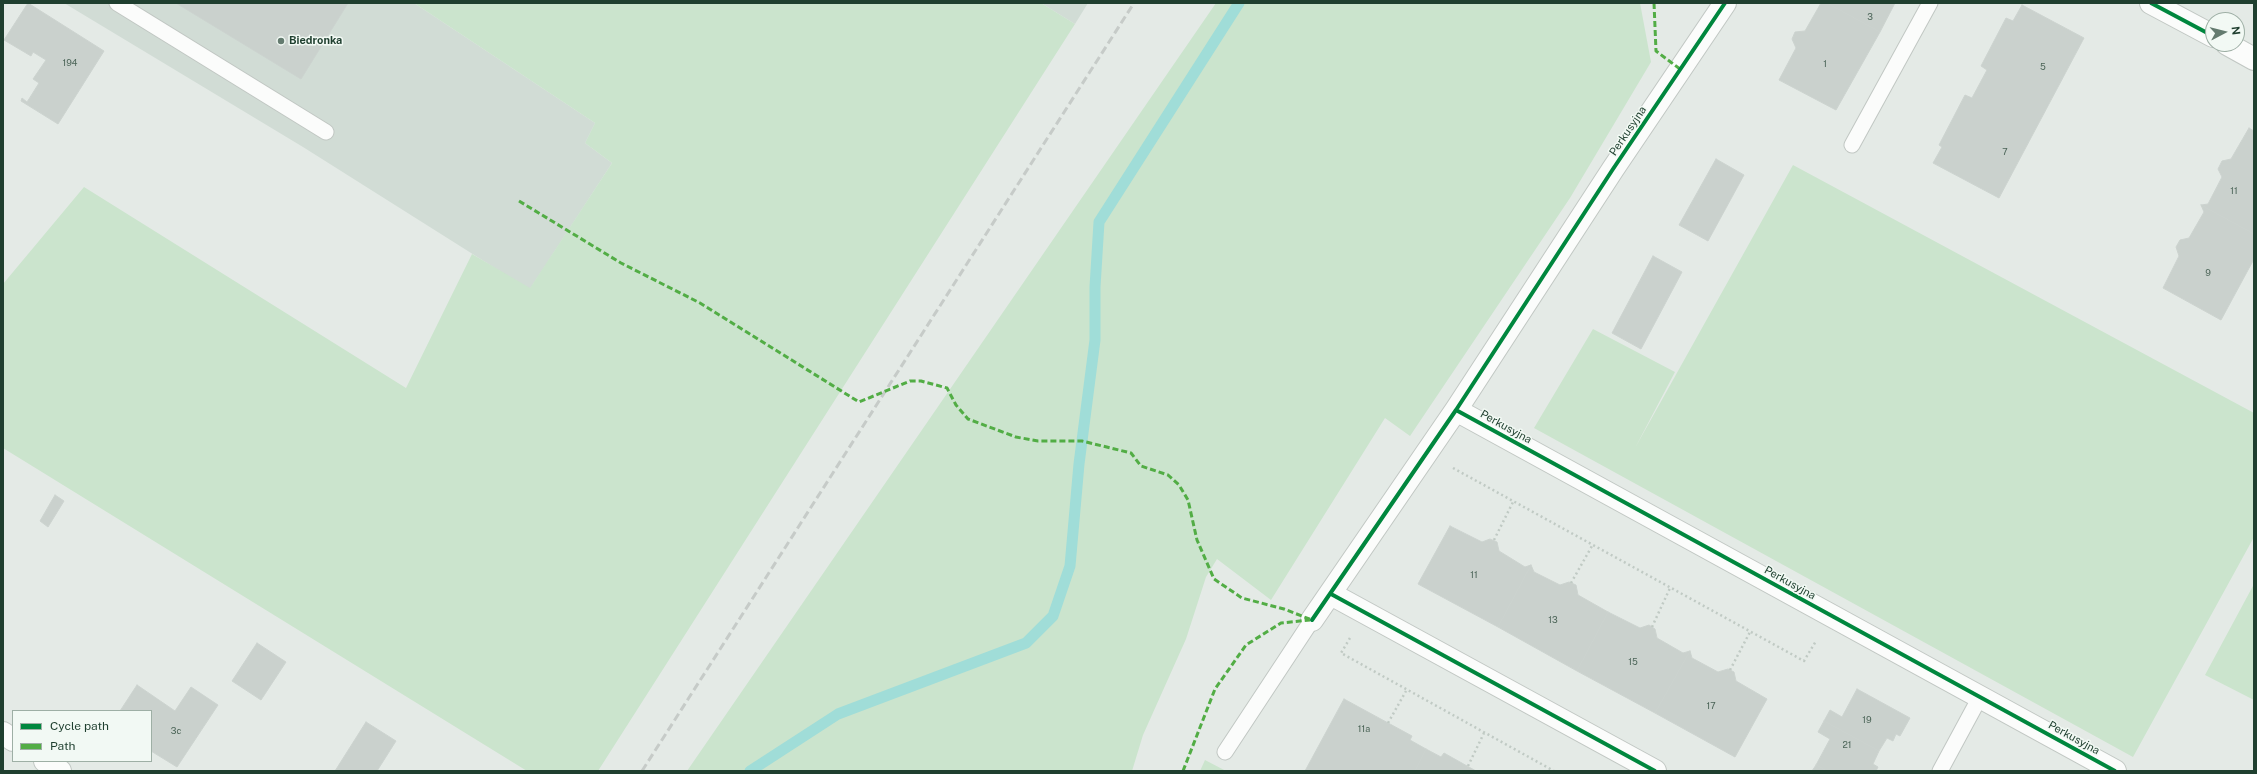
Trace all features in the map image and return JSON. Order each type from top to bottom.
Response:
[{"type":"street","name":"Perkusyjna","points":[[1312,620],[1456,410],[1609,176],[1725,3]]},
{"type":"street","points":[[2151,3],[2205,32]]},
{"type":"street","points":[[2241,52],[2254,59]]},
{"type":"street","name":"Perkusyjna","points":[[1456,410],[2115,771]]},
{"type":"street","points":[[1331,594],[1655,771]]},
{"type":"street","points":[[3,733],[12,739]]},
{"type":"street","points":[[46,762],[60,771]]},
{"type":"lane","points":[[117,3],[326,132]]},
{"type":"lane","points":[[1852,145],[1930,3]]},
{"type":"lane","points":[[1225,752],[1312,620]]},
{"type":"lane","points":[[1940,771],[1980,697]]},
{"type":"path","points":[[1426,454],[1804,661],[1819,637]]},
{"type":"path","points":[[1494,540],[1513,502]]},
{"type":"path","points":[[1571,583],[1592,546]]},
{"type":"path","points":[[1652,627],[1670,588]]},
{"type":"path","points":[[1364,613],[1341,653],[1406,691],[1554,771]]},
{"type":"path","points":[[1730,670],[1750,632]]},
{"type":"path","points":[[1388,723],[1406,691]]},
{"type":"path","points":[[1468,766],[1484,733]]},
{"type":"shaded area","points":[[64,3],[414,3],[595,123],[585,143],[612,163],[530,289],[303,147]]},
{"type":"shaded area","points":[[1041,3],[1088,3],[1075,24]]},
{"type":"green space","points":[[414,3],[1041,3],[1075,24],[598,771],[527,771],[3,448],[3,284],[84,187],[406,388],[472,254],[530,288],[612,163],[585,143],[595,123]]},
{"type":"green space","points":[[1216,3],[1640,3],[1651,62],[1570,198],[1410,436],[1385,418],[1271,600],[1217,559],[1206,577],[1186,639],[1143,735],[1132,771],[687,771]]},
{"type":"green space","points":[[1793,165],[2254,413],[2254,537],[2133,757],[1534,428],[1593,329],[1675,372],[1635,448]]},
{"type":"green space","points":[[2254,584],[2254,700],[2205,675]]},
{"type":"green space","points":[[1205,760],[1226,771],[1200,771]]},
{"type":"building","points":[[28,3],[104,51],[58,124],[21,101],[22,98],[27,102],[39,83],[33,79],[46,60],[33,52],[31,56],[4,40]]},
{"type":"building","name":"Biedronka","points":[[176,3],[348,3],[301,79]]},
{"type":"building","points":[[1821,3],[1827,3],[1880,32],[1836,110],[1779,80],[1796,48],[1792,39],[1795,32],[1805,31]]},
{"type":"building","points":[[1827,3],[1895,3],[1880,32]]},
{"type":"building","points":[[2022,5],[2084,38],[1999,198],[1933,163],[1942,147],[1939,145],[1965,95],[1972,98],[1987,70],[1981,66],[2006,18],[2013,21]]},
{"type":"building","points":[[2249,128],[2254,131],[2254,234],[2201,205],[2208,204],[2222,177],[2218,169],[2222,161],[2231,159]]},
{"type":"building","points":[[1716,159],[1744,175],[1708,241],[1679,225]]},
{"type":"building","points":[[2201,205],[2254,234],[2254,259],[2221,320],[2163,288],[2179,256],[2176,247],[2180,240],[2189,238],[2204,212]]},
{"type":"building","points":[[1653,256],[1682,272],[1641,349],[1612,333]]},
{"type":"building","points":[[55,495],[64,501],[48,527],[40,521]]},
{"type":"building","points":[[1450,526],[1482,542],[1490,539],[1497,542],[1499,551],[1525,567],[1531,565],[1498,627],[1418,584]]},
{"type":"building","points":[[1531,565],[1534,572],[1560,585],[1569,582],[1576,585],[1578,595],[1608,612],[1577,671],[1498,627]]},
{"type":"building","points":[[1608,612],[1640,628],[1649,625],[1655,629],[1657,638],[1683,653],[1690,651],[1655,713],[1577,671]]},
{"type":"building","points":[[257,643],[286,662],[261,700],[232,681]]},
{"type":"building","points":[[1690,651],[1692,658],[1718,672],[1728,669],[1734,672],[1736,681],[1767,699],[1735,757],[1655,713]]},
{"type":"building","points":[[137,685],[175,711],[191,687],[218,705],[177,767],[152,752],[152,710],[121,710]]},
{"type":"building","points":[[1857,689],[1910,718],[1900,736],[1896,734],[1893,741],[1887,738],[1879,751],[1824,721],[1830,710],[1842,717]]},
{"type":"building","points":[[1344,699],[1412,736],[1410,740],[1426,749],[1415,771],[1305,771]]},
{"type":"building","points":[[1824,721],[1879,751],[1873,764],[1878,767],[1876,771],[1827,771],[1816,765],[1830,739],[1818,732]]},
{"type":"building","points":[[366,722],[396,741],[377,771],[335,771]]},
{"type":"building","points":[[1426,749],[1441,757],[1444,753],[1476,771],[1415,771]]},
{"type":"building","points":[[1816,765],[1827,771],[1812,771]]},
{"type":"waterway","points":[[750,771],[838,714],[1026,643],[1053,616],[1070,566],[1079,464],[1095,340],[1095,287],[1099,222],[1239,3]]},
{"type":"railway","points":[[642,771],[1134,3]]},
{"type":"marked path","points":[[1654,3],[1656,51],[1680,69]]},
{"type":"marked path","points":[[519,201],[621,263],[700,303],[859,402],[910,381],[921,381],[947,388],[956,405],[968,419],[1016,437],[1038,441],[1082,441],[1131,453],[1141,466],[1168,475],[1179,485],[1188,500],[1197,540],[1214,579],[1242,598],[1284,609],[1312,620]]},
{"type":"marked path","points":[[1183,771],[1215,689],[1246,645],[1281,623],[1310,620]]},
{"type":"cycle path","points":[[1312,620],[1456,410],[1613,169],[1725,3]]},
{"type":"cycle path","points":[[2151,3],[2205,32]]},
{"type":"cycle path","points":[[1456,410],[2115,771]]},
{"type":"cycle path","points":[[1331,594],[1655,771]]},
{"type":"place","name":"Biedronka","points":[[281,41]]}]
